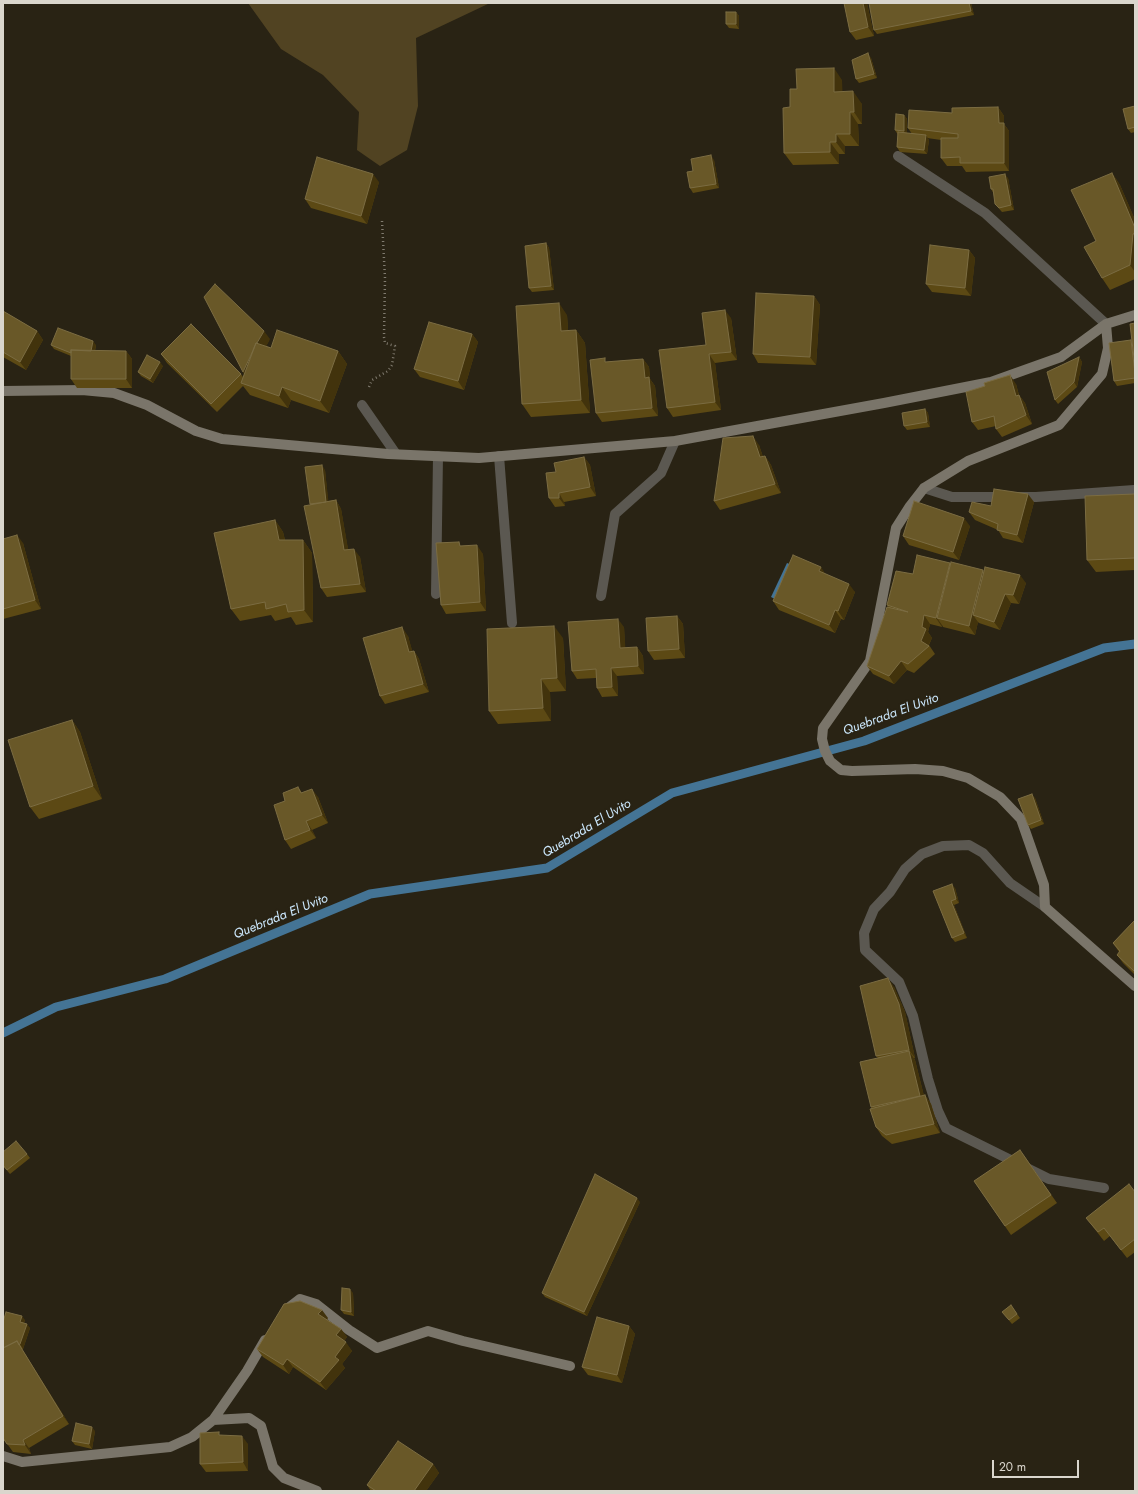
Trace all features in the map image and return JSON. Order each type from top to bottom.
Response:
[{"type":"street","points":[[3,391],[82,390],[114,393],[147,405],[196,431],[222,439],[396,454],[479,458],[675,441],[991,382],[1061,357],[1106,324],[1135,315]]},
{"type":"street","points":[[1106,324],[1108,348],[1102,374],[1059,425],[968,461],[924,488],[910,506],[896,528],[870,661],[823,728],[822,738],[825,751],[830,761],[841,770],[915,769],[943,771],[968,778],[1000,797],[1021,819],[1044,885],[1045,908],[1135,986]]},
{"type":"street","points":[[283,1315],[300,1299],[316,1304],[349,1330],[377,1348],[428,1331],[463,1341],[570,1366]]},
{"type":"street","points":[[3,1456],[22,1462],[170,1447],[192,1437],[213,1420],[247,1371],[271,1332]]},
{"type":"street","points":[[213,1420],[249,1418],[261,1426],[273,1467],[284,1478],[317,1491]]},
{"type":"lane","points":[[898,156],[985,213],[1106,324]]},
{"type":"lane","points":[[362,405],[396,454]]},
{"type":"lane","points":[[601,596],[615,514],[661,473],[675,441]]},
{"type":"lane","points":[[436,594],[438,456]]},
{"type":"lane","points":[[499,456],[512,623]]},
{"type":"lane","points":[[924,488],[952,497],[1036,497],[1134,490]]},
{"type":"lane","points":[[1045,908],[1010,883],[983,853],[969,845],[943,846],[922,854],[904,869],[890,892],[874,909],[864,933],[865,950],[899,982],[913,1016],[928,1079],[938,1111],[946,1128],[1049,1179],[1104,1188]]},
{"type":"path","points":[[362,405],[372,380],[388,371],[392,365],[395,346],[385,343],[384,337],[385,278],[382,221]]},
{"type":"shaded area","points":[[248,3],[490,3],[416,38],[418,106],[407,150],[380,166],[357,150],[359,112],[323,75],[281,49]]},
{"type":"water","points":[[787,563],[797,567],[781,602],[771,597]]},
{"type":"building","points":[[844,3],[863,3],[868,27],[850,32]]},
{"type":"building","points":[[869,3],[969,3],[971,11],[874,30]]},
{"type":"building","points":[[726,12],[736,12],[736,24],[726,24]]},
{"type":"building","points":[[868,53],[874,74],[856,79],[852,60]]},
{"type":"building","points":[[834,68],[834,92],[853,91],[854,112],[850,112],[850,134],[836,134],[836,142],[830,142],[830,152],[784,153],[783,108],[790,107],[790,89],[797,89],[796,69]]},
{"type":"building","points":[[1135,106],[1135,127],[1128,129],[1123,109]]},
{"type":"building","points":[[998,107],[999,123],[1004,123],[1004,163],[960,163],[960,157],[941,158],[941,138],[958,138],[958,134],[908,128],[909,110],[952,113],[952,108]]},
{"type":"building","points":[[896,114],[904,115],[904,131],[895,130]]},
{"type":"building","points":[[898,132],[926,135],[924,150],[897,147]]},
{"type":"building","points":[[711,155],[716,184],[690,188],[687,172],[693,171],[691,159]]},
{"type":"building","points":[[317,157],[373,174],[361,216],[305,199]]},
{"type":"building","points":[[1112,173],[1135,228],[1135,233],[1133,234],[1130,265],[1102,278],[1084,247],[1096,241],[1071,190]]},
{"type":"building","points":[[1005,174],[1011,205],[999,208],[995,204],[993,189],[991,189],[989,177]]},
{"type":"building","points":[[546,243],[551,286],[529,288],[525,246]]},
{"type":"building","points":[[930,245],[969,250],[965,288],[926,284]]},
{"type":"building","points":[[215,284],[264,331],[256,343],[243,372],[204,297]]},
{"type":"building","points":[[756,293],[814,296],[810,357],[753,354]]},
{"type":"building","points":[[559,303],[561,331],[576,330],[581,400],[522,404],[516,306]]},
{"type":"building","points":[[725,310],[731,352],[709,354],[715,402],[667,408],[659,350],[706,345],[702,313]]},
{"type":"building","points":[[3,311],[37,331],[20,362],[3,352]]},
{"type":"building","points":[[429,322],[472,334],[458,381],[414,369]]},
{"type":"building","points":[[1135,323],[1135,367],[1130,324]]},
{"type":"building","points":[[191,324],[241,374],[211,404],[161,354]]},
{"type":"building","points":[[58,328],[93,341],[91,351],[71,350],[71,353],[51,345]]},
{"type":"building","points":[[277,330],[338,351],[320,401],[282,387],[279,396],[241,383],[256,343],[271,348]]},
{"type":"building","points":[[1131,340],[1135,378],[1114,381],[1109,343]]},
{"type":"building","points":[[71,350],[126,351],[126,379],[71,379]]},
{"type":"building","points":[[147,355],[160,362],[150,379],[138,372]]},
{"type":"building","points":[[1079,357],[1074,382],[1055,400],[1047,372]]},
{"type":"building","points":[[605,358],[605,362],[643,359],[645,378],[649,377],[652,408],[596,413],[590,360]]},
{"type":"building","points":[[1010,375],[1016,396],[1019,395],[1026,415],[996,429],[994,416],[972,422],[966,392],[985,386],[984,383]]},
{"type":"building","points":[[925,409],[927,422],[904,426],[902,413]]},
{"type":"building","points":[[753,436],[760,457],[765,456],[775,484],[714,501],[723,438]]},
{"type":"building","points":[[584,457],[590,487],[559,493],[559,498],[549,498],[546,473],[556,472],[554,463]]},
{"type":"building","points":[[322,465],[326,502],[310,504],[305,467]]},
{"type":"building","points":[[994,489],[1028,494],[1017,535],[997,530],[998,524],[969,512],[972,502],[991,506]]},
{"type":"building","points":[[1135,494],[1135,558],[1087,560],[1085,496]]},
{"type":"building","points":[[336,500],[344,550],[354,549],[360,584],[321,588],[304,506]]},
{"type":"building","points":[[914,501],[964,518],[953,552],[903,536]]},
{"type":"building","points":[[275,520],[279,540],[303,540],[304,610],[288,612],[286,604],[266,609],[265,602],[231,609],[214,533]]},
{"type":"building","points":[[17,535],[35,600],[3,609],[3,539]]},
{"type":"building","points":[[459,542],[460,546],[477,545],[480,602],[441,605],[436,543]]},
{"type":"building","points":[[793,555],[821,567],[819,571],[849,584],[838,611],[835,610],[829,625],[773,601]]},
{"type":"building","points":[[917,555],[950,563],[936,618],[924,615],[922,627],[926,629],[921,641],[929,646],[908,664],[901,661],[889,676],[867,666],[887,607],[908,612],[887,605],[896,571],[913,574]]},
{"type":"building","points":[[951,562],[983,570],[969,626],[937,618]]},
{"type":"building","points":[[985,567],[1020,575],[1013,595],[1005,594],[994,622],[973,615]]},
{"type":"building","points":[[677,616],[679,649],[648,651],[646,618]]},
{"type":"building","points":[[618,619],[620,648],[637,647],[638,666],[611,668],[612,687],[597,688],[596,669],[572,671],[568,622]]},
{"type":"building","points":[[554,626],[557,678],[541,679],[543,708],[489,711],[487,629]]},
{"type":"building","points":[[402,627],[409,652],[414,651],[423,684],[380,696],[363,638]]},
{"type":"building","points":[[72,720],[93,786],[30,807],[8,740]]},
{"type":"building","points":[[298,787],[301,793],[312,789],[322,815],[306,821],[310,830],[285,840],[274,805],[285,801],[283,793]]},
{"type":"building","points":[[1032,794],[1041,820],[1028,825],[1018,799]]},
{"type":"building","points":[[952,884],[956,899],[951,901],[964,933],[952,938],[933,891]]},
{"type":"building","points":[[1135,920],[1135,972],[1117,955],[1120,951],[1113,943]]},
{"type":"building","points":[[888,978],[899,1004],[909,1050],[876,1056],[860,986]]},
{"type":"building","points":[[909,1051],[920,1096],[871,1107],[860,1062]]},
{"type":"building","points":[[925,1095],[934,1124],[886,1135],[876,1127],[870,1109]]},
{"type":"building","points":[[16,1141],[27,1154],[7,1170],[3,1165],[3,1152]]},
{"type":"building","points":[[1020,1150],[1051,1195],[1005,1226],[974,1181]]},
{"type":"building","points":[[595,1174],[637,1198],[584,1312],[542,1293]]},
{"type":"building","points":[[1129,1184],[1135,1192],[1135,1239],[1121,1250],[1104,1228],[1098,1232],[1086,1218]]},
{"type":"building","points":[[342,1288],[350,1289],[351,1312],[341,1310]]},
{"type":"building","points":[[300,1301],[322,1310],[318,1314],[341,1329],[336,1335],[346,1342],[335,1357],[339,1360],[320,1382],[287,1359],[283,1365],[257,1349],[284,1304]]},
{"type":"building","points":[[1011,1305],[1017,1314],[1009,1320],[1002,1312]]},
{"type":"building","points":[[6,1312],[22,1316],[20,1322],[27,1324],[19,1345],[17,1341],[3,1348],[3,1322]]},
{"type":"building","points":[[597,1317],[629,1326],[617,1375],[582,1367]]},
{"type":"building","points":[[17,1341],[63,1416],[23,1440],[25,1445],[7,1444],[3,1438],[3,1348]]},
{"type":"building","points":[[76,1423],[92,1427],[89,1444],[72,1441]]},
{"type":"building","points":[[219,1432],[219,1435],[242,1436],[243,1462],[200,1464],[200,1433]]},
{"type":"building","points":[[398,1441],[433,1464],[414,1491],[376,1491],[367,1485]]},
{"type":"waterway","name":"Quebrada El Uvito","points":[[3,1033],[56,1007],[165,979],[370,894],[547,868],[672,793],[864,741],[1104,648],[1135,644]]}]
